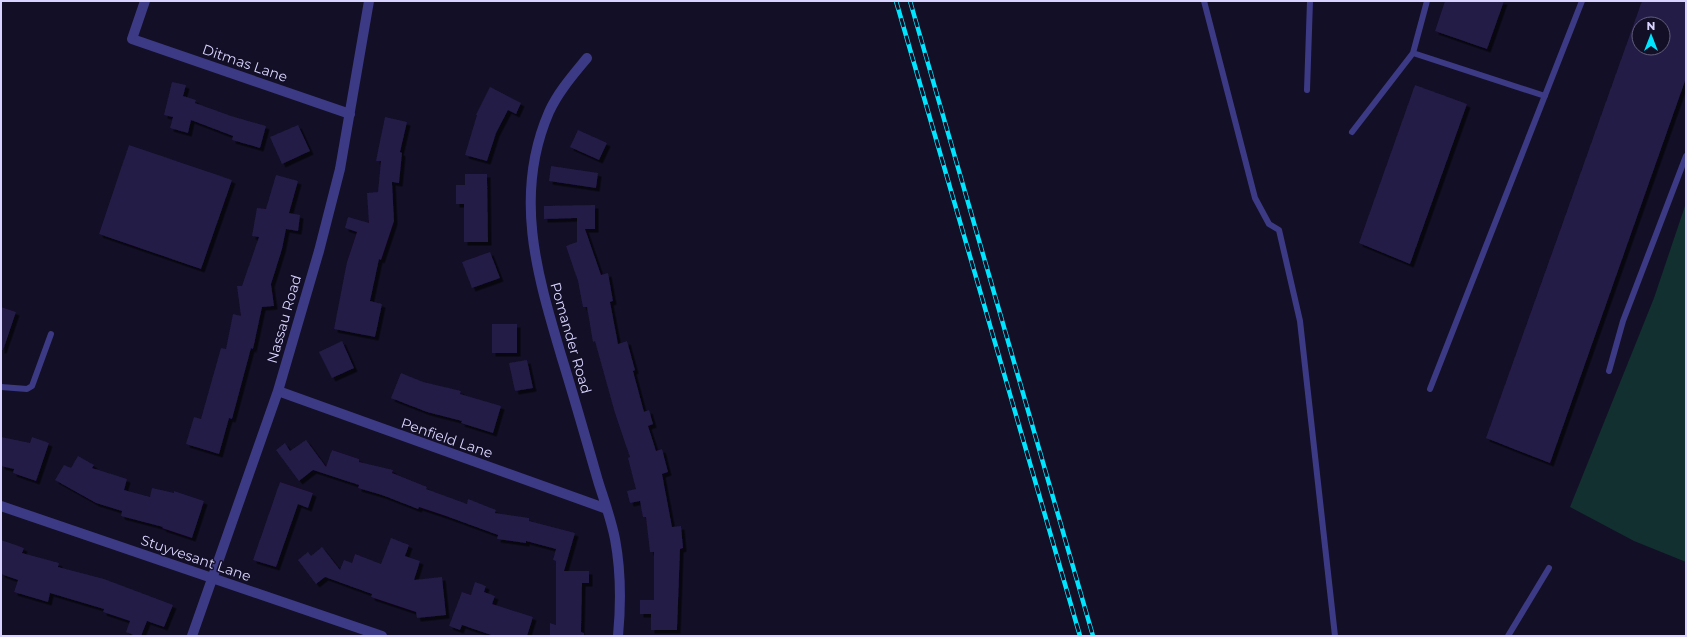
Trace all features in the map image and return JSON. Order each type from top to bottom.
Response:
[{"type":"street","name":"Ditmas Lane","points":[[145,1],[132,40],[350,114]]},
{"type":"street","name":"Nassau Road","points":[[192,636],[278,391],[340,169],[370,1]]},
{"type":"street","name":"Pomander Road","points":[[587,58],[565,85],[549,112],[538,144],[532,170],[529,206],[532,235],[544,297],[615,539],[621,609],[618,636]]},
{"type":"street","name":"Penfield Lane","points":[[278,391],[607,509]]},
{"type":"street","name":"Stuyvesant Lane","points":[[1,506],[382,636]]},
{"type":"lane","points":[[1204,1],[1255,198],[1269,224],[1279,230],[1300,321],[1335,636]]},
{"type":"lane","points":[[1307,90],[1310,1]]},
{"type":"lane","points":[[1352,132],[1413,53],[1427,1]]},
{"type":"lane","points":[[1430,389],[1582,1]]},
{"type":"lane","points":[[1413,53],[1545,96]]},
{"type":"lane","points":[[1609,371],[1623,321],[1686,156]]},
{"type":"lane","points":[[1,387],[27,389],[32,386],[51,334]]},
{"type":"lane","points":[[1508,636],[1549,568]]},
{"type":"green space","points":[[1686,203],[1686,562],[1634,541],[1570,507],[1654,298]]},
{"type":"building","points":[[1445,1],[1504,1],[1487,49],[1435,31]]},
{"type":"building","points":[[1642,1],[1686,1],[1686,78],[1550,463],[1486,438],[1631,32],[1631,56],[1671,56],[1671,16],[1637,16]]},
{"type":"building","points":[[172,82],[186,85],[183,96],[196,100],[195,103],[231,116],[266,126],[260,148],[232,140],[233,136],[191,120],[188,133],[170,128],[173,117],[164,115]]},
{"type":"building","points":[[1415,85],[1467,104],[1410,264],[1359,243]]},
{"type":"building","points":[[490,87],[521,103],[516,114],[508,110],[496,133],[487,161],[465,155],[476,115]]},
{"type":"building","points":[[385,117],[407,122],[400,152],[402,153],[399,183],[392,182],[394,221],[381,260],[379,259],[370,301],[382,304],[375,337],[334,329],[347,262],[357,232],[345,228],[348,217],[369,223],[367,193],[378,192],[381,161],[376,161]]},
{"type":"building","points":[[298,125],[310,151],[282,164],[270,137]]},
{"type":"building","points":[[578,130],[607,143],[599,160],[570,147]]},
{"type":"building","points":[[129,145],[232,180],[201,269],[99,234]]},
{"type":"building","points":[[551,166],[598,173],[596,188],[549,181]]},
{"type":"building","points":[[465,174],[487,174],[488,242],[464,242],[464,204],[456,204],[456,185],[465,185]]},
{"type":"building","points":[[276,175],[298,181],[289,213],[300,215],[298,231],[286,229],[282,249],[271,284],[274,306],[262,307],[253,349],[251,348],[232,419],[229,418],[219,454],[186,444],[194,417],[201,419],[221,348],[226,349],[233,314],[241,316],[237,286],[242,286],[259,237],[252,236],[257,208],[266,209]]},
{"type":"building","points":[[595,205],[595,229],[585,229],[601,275],[608,273],[613,301],[610,302],[618,344],[627,341],[644,412],[649,410],[653,424],[648,426],[656,451],[662,449],[668,472],[662,474],[672,527],[681,526],[683,548],[680,549],[677,630],[651,630],[651,614],[640,614],[640,600],[654,600],[654,552],[650,552],[646,517],[643,517],[640,501],[630,503],[627,491],[636,489],[628,458],[630,457],[615,413],[595,341],[593,342],[587,307],[583,307],[578,281],[566,246],[577,242],[577,218],[544,219],[544,206]]},
{"type":"building","points":[[490,252],[500,278],[472,288],[462,262]]},
{"type":"building","points":[[1,307],[16,312],[3,350],[1,350]]},
{"type":"building","points":[[492,324],[517,324],[517,353],[492,353]]},
{"type":"building","points":[[342,341],[354,368],[332,378],[319,352]]},
{"type":"building","points":[[527,360],[533,388],[515,391],[509,363]]},
{"type":"building","points":[[401,373],[423,382],[461,391],[460,394],[501,406],[493,433],[461,423],[462,421],[427,412],[391,398]]},
{"type":"building","points":[[1,437],[30,443],[32,437],[49,443],[36,481],[13,473],[14,469],[1,466]]},
{"type":"building","points":[[306,440],[326,467],[332,450],[359,459],[359,462],[393,470],[392,473],[427,487],[426,489],[467,504],[468,499],[496,510],[495,513],[529,518],[529,521],[575,533],[564,571],[589,571],[589,583],[582,583],[581,632],[584,633],[584,636],[550,636],[550,623],[556,625],[556,561],[553,560],[556,549],[526,541],[526,543],[497,539],[498,535],[446,516],[419,507],[418,509],[382,495],[358,488],[359,485],[313,470],[299,481],[276,450],[285,443],[290,451]]},
{"type":"building","points":[[78,456],[94,465],[92,468],[127,479],[124,490],[150,497],[152,488],[174,493],[174,491],[204,501],[192,538],[162,528],[163,527],[121,516],[122,511],[96,503],[55,480],[64,465],[71,468]]},
{"type":"building","points":[[280,482],[313,493],[308,508],[298,504],[276,567],[253,560]]},
{"type":"building","points":[[391,538],[409,545],[405,556],[420,561],[414,580],[442,577],[446,615],[417,618],[416,612],[371,597],[372,594],[325,577],[316,584],[298,560],[308,552],[311,556],[322,547],[340,570],[344,560],[352,563],[355,554],[381,564]]},
{"type":"building","points":[[1,540],[24,548],[22,553],[59,563],[58,567],[104,579],[173,605],[164,627],[147,621],[141,636],[136,636],[126,632],[130,621],[103,612],[104,609],[50,593],[48,602],[14,592],[18,580],[1,574]]},
{"type":"building","points":[[475,582],[486,586],[484,592],[495,596],[492,604],[533,617],[527,636],[494,636],[462,625],[460,630],[449,626],[462,592],[471,595]]},
{"type":"railway","points":[[896,1],[1080,636]]},
{"type":"railway","points":[[910,1],[1093,636]]}]
